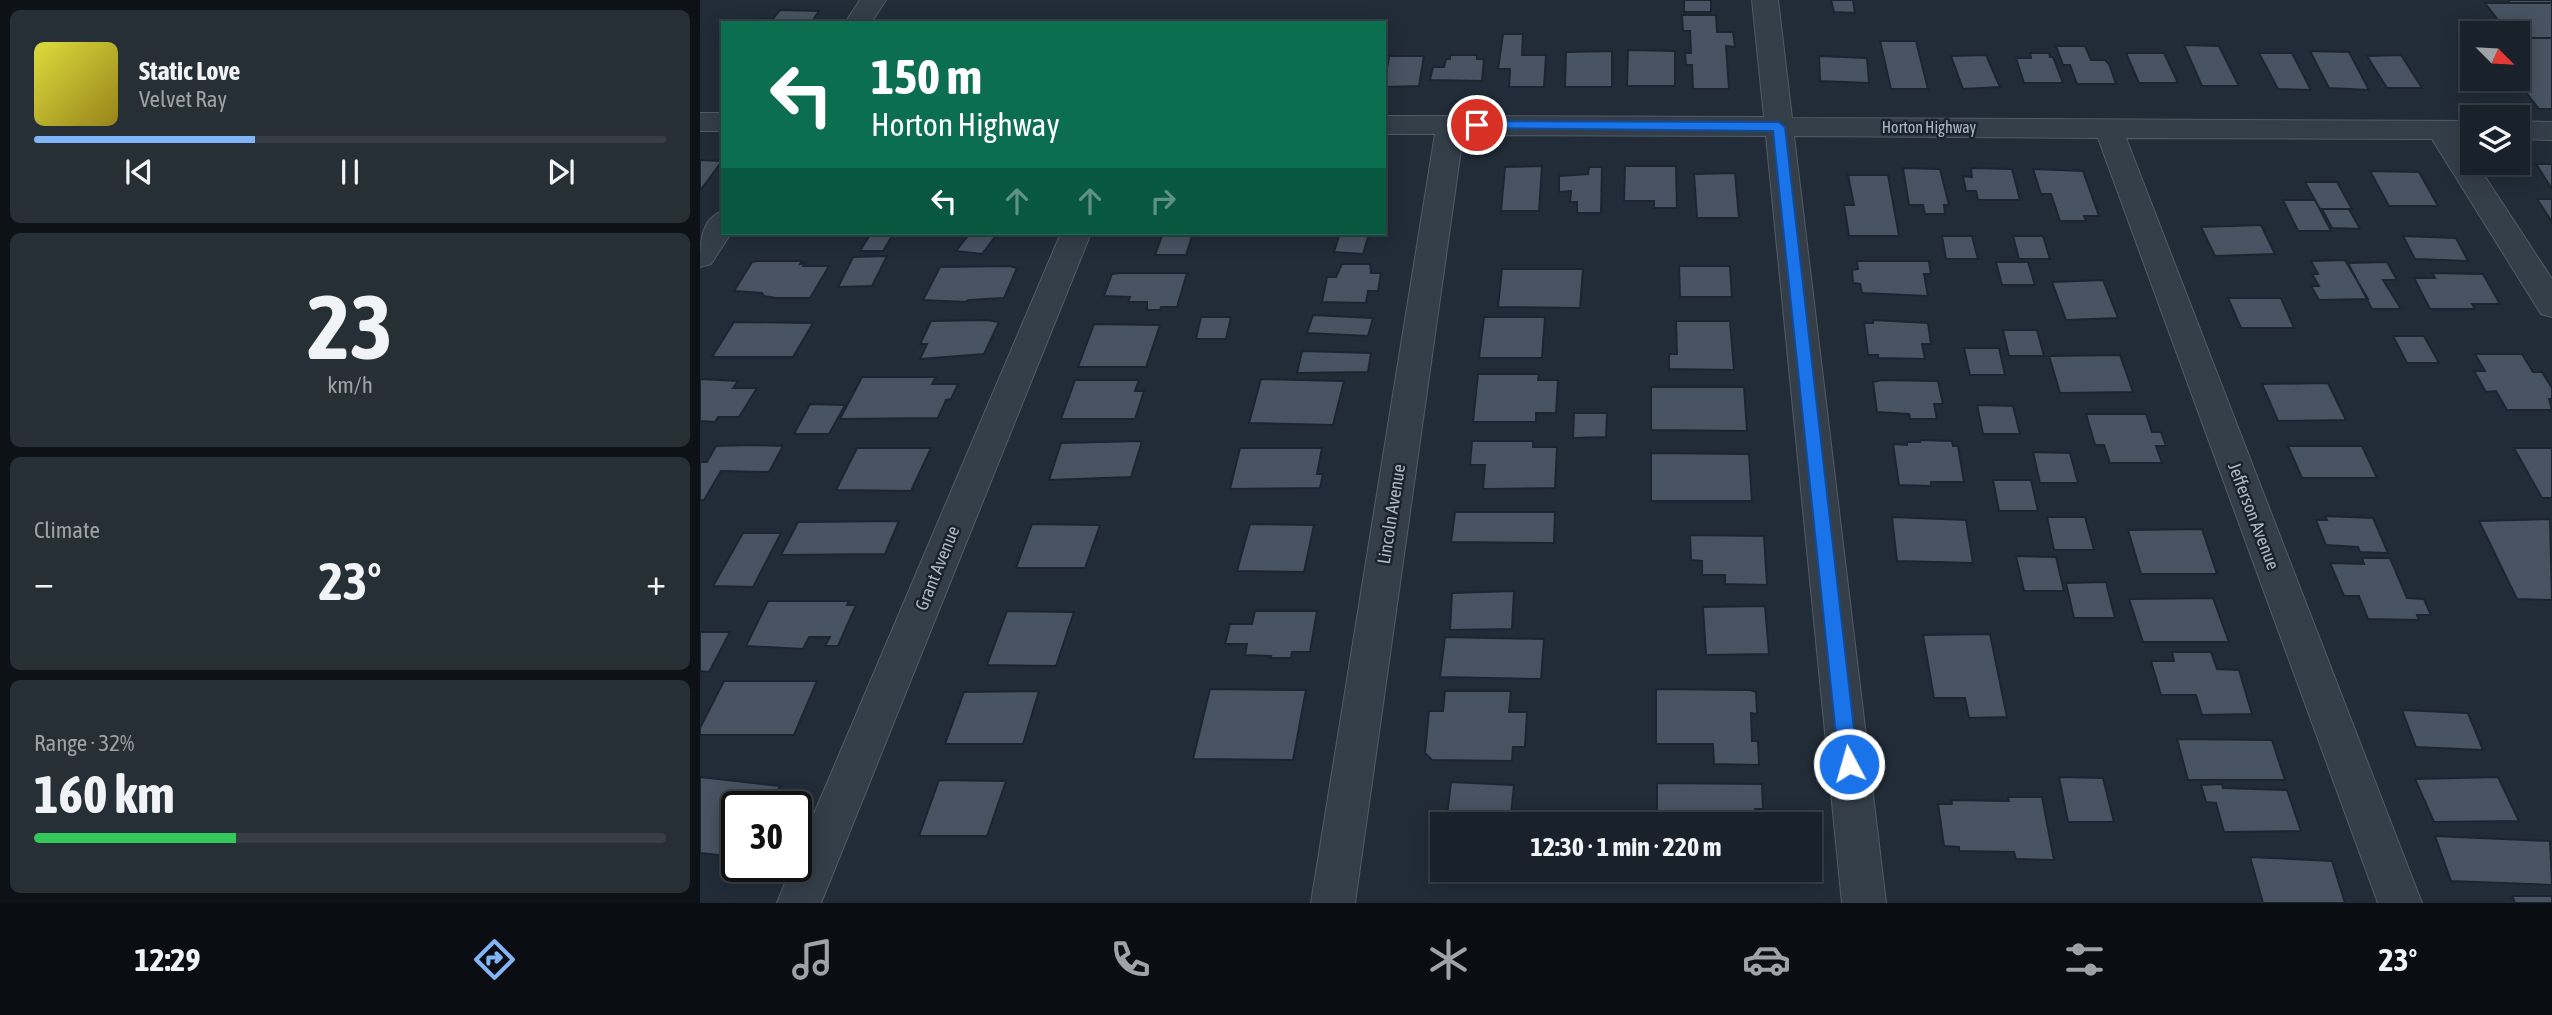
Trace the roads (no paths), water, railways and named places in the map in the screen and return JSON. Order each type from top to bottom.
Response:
[{"type":"street","points":[[859,21],[873,0]]},
{"type":"street","points":[[1765,0],[1864,903]]},
{"type":"street","points":[[700,122],[721,122]]},
{"type":"street","name":"Horton Highway","points":[[1386,125],[2460,130]]},
{"type":"street","name":"Lincoln Avenue","points":[[1333,903],[1450,125]]},
{"type":"street","name":"Jefferson Avenue","points":[[2108,128],[2400,903]]},
{"type":"street","points":[[2440,129],[2552,305]]},
{"type":"street","points":[[2530,130],[2552,131]]},
{"type":"street","points":[[700,256],[721,225]]},
{"type":"street","name":"Grant Avenue","points":[[799,903],[1075,235]]}]
